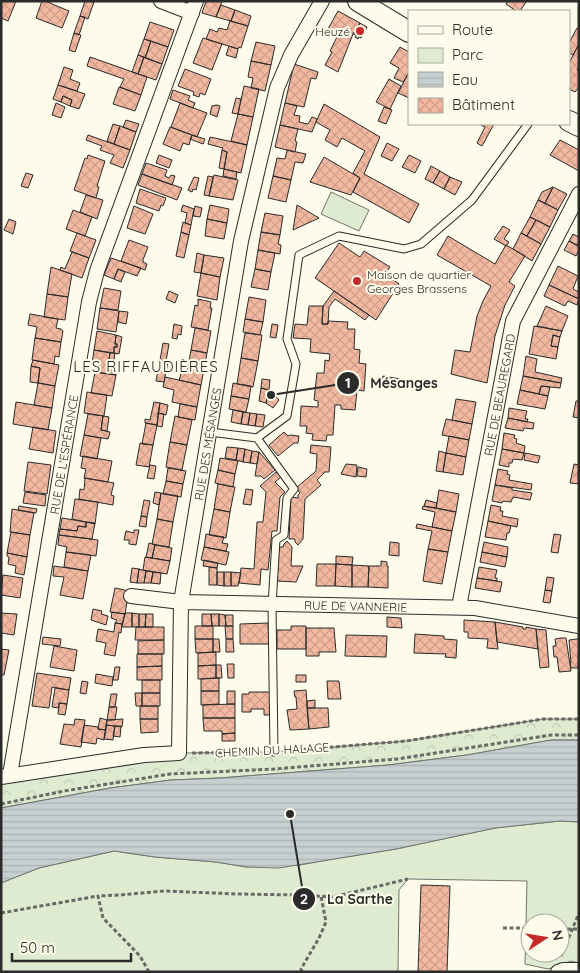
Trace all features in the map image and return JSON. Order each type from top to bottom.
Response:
[{"type":"main road","points":[[358,1],[408,31]]},
{"type":"street","points":[[161,1],[194,7]]},
{"type":"street","name":"RUE DES MÉSANGES","points":[[179,753],[181,602],[241,241],[277,88],[291,55],[322,1]]},
{"type":"street","name":"RUE DE L'ESPÉRANCE","points":[[6,776],[89,302],[97,271],[194,7]]},
{"type":"street","name":"RUE DE BEAUREGARD","points":[[458,607],[513,321],[579,194]]},
{"type":"street","name":"RUE DE VANNERIE","points":[[131,596],[181,602],[475,608],[579,626]]},
{"type":"street","points":[[6,776],[144,755],[179,753]]},
{"type":"street","points":[[559,971],[579,970]]},
{"type":"lane","points":[[210,432],[257,438],[287,416],[296,364],[287,339],[298,255],[339,236],[404,249],[421,244],[472,200],[527,125]]},
{"type":"lane","points":[[257,438],[294,489],[287,498],[284,535],[276,540],[272,605],[274,752]]},
{"type":"path","name":"CHEMIN DU HALAGE","points":[[179,753],[274,752],[406,741],[543,719],[579,720]]},
{"type":"path","points":[[1,804],[64,791],[170,774],[274,769],[397,759],[550,735],[579,736]]},
{"type":"path","points":[[1,913],[98,896],[164,891],[333,897],[408,879]]},
{"type":"path","points":[[98,896],[103,918],[140,956],[149,972]]},
{"type":"path","points":[[302,972],[301,969],[326,922],[321,896]]},
{"type":"path","points":[[559,971],[560,959],[579,913]]},
{"type":"path","points":[[504,928],[520,928]]},
{"type":"path","points":[[570,929],[579,929]]},
{"type":"green space","points":[[331,192],[369,210],[359,231],[321,214]]},
{"type":"green space","points":[[543,719],[579,719],[579,740],[551,740],[467,755],[388,765],[171,780],[110,788],[1,808],[1,777],[179,753],[274,752],[406,741]]},
{"type":"green space","points":[[560,821],[579,822],[579,963],[570,961],[570,913],[526,913],[527,881],[408,879],[399,890],[398,972],[1,972],[1,883],[39,868],[114,851],[246,867],[300,865],[396,849],[495,828]]},
{"type":"green space","points":[[525,963],[565,963],[548,969]]},
{"type":"water","points":[[551,740],[579,740],[579,822],[560,821],[495,828],[396,849],[279,868],[247,867],[114,851],[39,868],[1,883],[1,808],[110,788],[171,780],[388,765],[467,755]]},
{"type":"building","points":[[1,1],[16,1],[8,21],[1,18]]},
{"type":"building","points":[[42,1],[69,11],[62,28],[36,18]]},
{"type":"building","points":[[85,1],[94,2],[88,19],[80,16]]},
{"type":"building","points":[[206,1],[222,1],[216,17],[202,13]]},
{"type":"building","points":[[508,1],[526,2],[521,10],[515,10],[506,4]]},
{"type":"building","points":[[221,5],[235,10],[231,21],[216,17]]},
{"type":"building","points":[[235,10],[251,16],[248,26],[231,21]]},
{"type":"building","points":[[338,11],[360,23],[353,34],[338,72],[325,65],[338,35],[328,29]]},
{"type":"building","points":[[80,16],[85,17],[79,35],[74,33]]},
{"type":"building","points":[[230,21],[248,26],[241,48],[239,47],[238,49],[206,39],[210,29],[217,32],[219,28],[227,30]]},
{"type":"building","points":[[150,22],[174,30],[168,47],[144,39]]},
{"type":"building","name":"Heuzé","points":[[360,23],[367,27],[361,38],[359,37],[358,39],[353,34]]},
{"type":"building","points":[[577,28],[579,29],[579,44],[573,55],[570,54],[570,41]]},
{"type":"building","points":[[74,33],[81,35],[75,52],[69,50]]},
{"type":"building","points":[[203,38],[222,44],[212,70],[193,63]]},
{"type":"building","points":[[144,39],[151,41],[145,58],[138,55]]},
{"type":"building","points":[[151,41],[168,47],[162,64],[145,58]]},
{"type":"building","points":[[256,42],[275,46],[271,65],[251,61]]},
{"type":"building","points":[[579,44],[579,66],[577,70],[579,71],[579,87],[575,92],[570,90],[570,61]]},
{"type":"building","points":[[229,46],[238,49],[236,58],[226,55]]},
{"type":"building","points":[[400,47],[408,51],[408,74],[403,82],[394,78],[399,68],[390,63]]},
{"type":"building","points":[[138,55],[144,57],[138,74],[132,72]]},
{"type":"building","points":[[90,57],[147,77],[141,95],[120,87],[124,79],[87,66]]},
{"type":"building","points":[[144,57],[162,64],[156,80],[138,74]]},
{"type":"building","points":[[251,61],[271,65],[265,91],[251,88],[253,78],[248,77]]},
{"type":"building","points":[[294,64],[318,72],[316,79],[311,78],[304,107],[285,103]]},
{"type":"building","points":[[64,67],[73,70],[70,79],[80,83],[77,91],[58,85]]},
{"type":"building","points":[[185,69],[211,79],[205,95],[200,93],[199,97],[193,95],[194,92],[178,86]]},
{"type":"building","points":[[408,74],[408,98],[398,93]]},
{"type":"building","points":[[389,79],[401,86],[390,109],[376,102]]},
{"type":"building","points":[[58,85],[85,94],[79,109],[70,106],[72,100],[63,96],[61,102],[53,99]]},
{"type":"building","points":[[244,86],[259,89],[253,117],[238,114]]},
{"type":"building","points":[[119,87],[141,95],[135,111],[113,104]]},
{"type":"building","points":[[173,90],[190,96],[188,100],[195,103],[193,108],[170,99]]},
{"type":"building","points":[[63,96],[72,100],[70,106],[61,102]]},
{"type":"building","points":[[236,98],[241,99],[238,114],[232,113]]},
{"type":"building","points":[[56,103],[65,107],[61,118],[52,115]]},
{"type":"building","points":[[180,103],[207,113],[197,137],[171,127]]},
{"type":"building","points":[[285,103],[297,106],[294,115],[300,116],[299,122],[308,124],[312,117],[317,119],[312,132],[280,125]]},
{"type":"building","points":[[324,104],[380,137],[364,174],[419,204],[409,223],[353,192],[360,178],[353,173],[365,151],[342,138],[337,147],[325,140],[330,130],[316,122]]},
{"type":"building","points":[[212,106],[220,106],[217,117],[210,114]]},
{"type":"building","points":[[384,107],[392,110],[386,124],[378,121]]},
{"type":"building","points":[[238,114],[253,117],[247,145],[231,141]]},
{"type":"building","points":[[126,120],[139,124],[136,132],[123,127]]},
{"type":"building","points":[[113,124],[120,126],[114,144],[107,141]]},
{"type":"building","points":[[280,125],[298,129],[295,152],[275,147]]},
{"type":"building","points":[[481,125],[493,125],[482,146],[477,143],[485,127]]},
{"type":"building","points":[[120,126],[136,132],[130,150],[114,144]]},
{"type":"building","points":[[170,127],[192,135],[189,145],[183,143],[180,151],[163,144]]},
{"type":"building","points":[[88,135],[130,150],[123,168],[110,163],[114,155],[100,150],[102,146],[86,140]]},
{"type":"building","points":[[192,135],[205,139],[203,144],[190,139]]},
{"type":"building","points":[[210,137],[247,145],[241,173],[224,169],[227,152],[222,150],[223,148],[208,144]]},
{"type":"building","points":[[560,140],[579,150],[579,171],[550,155]]},
{"type":"building","points":[[387,143],[399,149],[392,161],[381,156]]},
{"type":"building","points":[[222,150],[227,152],[224,169],[219,168]]},
{"type":"building","points":[[287,150],[306,154],[303,163],[295,162],[291,180],[273,176],[277,158],[285,159]]},
{"type":"building","points":[[88,155],[105,161],[97,186],[99,187],[96,198],[74,190],[85,158],[87,159]]},
{"type":"building","points":[[159,155],[172,160],[169,168],[156,163]]},
{"type":"building","points":[[409,155],[421,161],[415,173],[402,167]]},
{"type":"building","points":[[324,157],[360,178],[351,195],[310,182]]},
{"type":"building","points":[[146,163],[167,170],[165,176],[169,178],[171,175],[175,176],[172,185],[142,174]]},
{"type":"building","points":[[431,166],[440,171],[433,183],[425,179]]},
{"type":"building","points":[[224,169],[237,172],[236,179],[223,176]]},
{"type":"building","points":[[440,171],[450,177],[444,189],[433,183]]},
{"type":"building","points":[[26,173],[33,175],[28,188],[21,186]]},
{"type":"building","points":[[142,174],[182,188],[177,200],[138,185]]},
{"type":"building","points":[[214,175],[238,180],[233,200],[209,196]]},
{"type":"building","points":[[208,176],[213,177],[209,196],[204,195]]},
{"type":"building","points":[[273,176],[291,180],[286,202],[268,198]]},
{"type":"building","points":[[194,177],[199,178],[196,190],[193,189],[192,192],[188,190]]},
{"type":"building","points":[[450,177],[462,182],[455,195],[444,189]]},
{"type":"building","points":[[553,187],[567,194],[558,210],[545,203]]},
{"type":"building","points":[[553,187],[545,203],[538,200],[542,192]]},
{"type":"building","points":[[140,189],[166,198],[159,211],[136,203]]},
{"type":"building","points":[[86,195],[103,200],[97,219],[80,212]]},
{"type":"building","points":[[538,200],[558,210],[550,227],[530,217]]},
{"type":"building","points":[[183,205],[194,209],[191,225],[185,223],[187,213],[181,211]]},
{"type":"building","points":[[210,205],[229,209],[227,223],[207,219]]},
{"type":"building","points":[[297,205],[319,218],[293,230]]},
{"type":"building","points":[[134,206],[153,214],[145,234],[127,228]]},
{"type":"building","points":[[195,206],[202,208],[200,217],[193,216]]},
{"type":"building","points":[[73,210],[92,217],[85,236],[66,229]]},
{"type":"building","points":[[265,213],[283,216],[280,235],[261,232]]},
{"type":"building","points":[[530,217],[536,220],[527,236],[521,233]]},
{"type":"building","points":[[9,219],[16,222],[13,234],[4,230]]},
{"type":"building","points":[[207,219],[227,223],[224,239],[205,236]]},
{"type":"building","points":[[536,220],[550,227],[541,244],[527,236]]},
{"type":"building","points":[[183,222],[191,225],[189,235],[181,232]]},
{"type":"building","points":[[503,226],[510,230],[504,239],[509,242],[506,246],[494,239]]},
{"type":"building","points":[[181,232],[189,235],[184,258],[176,256]]},
{"type":"building","points":[[261,232],[280,235],[278,244],[281,245],[280,254],[258,250]]},
{"type":"building","points":[[77,233],[96,240],[89,258],[70,251]]},
{"type":"building","points":[[521,233],[541,244],[532,261],[513,249]]},
{"type":"building","points":[[573,234],[579,237],[578,246],[569,241]]},
{"type":"building","points":[[448,236],[495,264],[506,245],[525,256],[509,282],[515,286],[505,305],[495,336],[487,383],[451,374],[455,350],[470,352],[477,316],[491,286],[437,255]]},
{"type":"building","points":[[129,240],[148,247],[143,260],[147,264],[145,270],[121,261]]},
{"type":"building","points":[[569,241],[579,246],[576,256],[564,250]]},
{"type":"building","name":"Maison de quartier Georges Brassens","points":[[339,243],[360,257],[364,251],[390,267],[385,274],[399,284],[376,320],[315,278]]},
{"type":"building","points":[[258,250],[275,253],[271,272],[255,269]]},
{"type":"building","points":[[72,252],[89,258],[82,278],[60,270],[61,267],[65,269]]},
{"type":"building","points":[[197,253],[204,255],[201,273],[194,272]]},
{"type":"building","points":[[204,255],[224,258],[220,277],[201,273]]},
{"type":"building","points":[[111,258],[141,268],[137,276],[118,269],[114,279],[104,275]]},
{"type":"building","points":[[558,266],[578,276],[573,289],[579,292],[579,299],[549,285]]},
{"type":"building","points":[[51,267],[72,274],[68,297],[47,294]]},
{"type":"building","points":[[118,269],[125,272],[121,282],[114,279]]},
{"type":"building","points":[[255,269],[271,272],[268,290],[251,287]]},
{"type":"building","points":[[201,273],[220,277],[217,300],[197,296]]},
{"type":"building","points":[[549,285],[579,299],[577,305],[568,301],[565,306],[544,296]]},
{"type":"building","points":[[104,288],[121,291],[118,310],[100,308]]},
{"type":"building","points":[[169,291],[178,295],[175,303],[166,299]]},
{"type":"building","points":[[334,291],[369,315],[365,320],[335,299],[329,307],[328,324],[322,324],[323,306]]},
{"type":"building","points":[[47,294],[68,297],[65,320],[44,317]]},
{"type":"building","points":[[249,297],[266,300],[263,322],[245,319]]},
{"type":"building","points":[[198,299],[211,302],[210,308],[212,308],[208,330],[191,327],[195,305],[198,306]]},
{"type":"building","points":[[309,306],[323,306],[322,324],[328,324],[328,321],[348,322],[347,329],[355,329],[354,349],[360,350],[359,363],[366,364],[364,391],[357,390],[355,410],[341,409],[341,405],[335,405],[333,435],[327,435],[326,441],[312,440],[313,434],[306,433],[307,426],[300,426],[301,406],[318,407],[318,401],[314,400],[317,373],[324,373],[325,360],[329,361],[330,354],[310,352],[311,339],[293,338],[295,324],[307,325]]},
{"type":"building","points":[[546,306],[568,316],[562,331],[537,326]]},
{"type":"building","points":[[100,308],[119,311],[116,332],[97,329]]},
{"type":"building","points":[[119,311],[128,312],[126,324],[118,322]]},
{"type":"building","points":[[30,314],[58,319],[56,328],[63,331],[61,342],[35,338],[37,327],[28,325]]},
{"type":"building","points":[[245,319],[263,322],[260,335],[243,332]]},
{"type":"building","points":[[174,324],[182,326],[181,335],[178,334],[177,339],[172,338]]},
{"type":"building","points":[[272,324],[278,325],[276,338],[270,337]]},
{"type":"building","points":[[534,326],[562,331],[560,337],[553,335],[551,346],[558,347],[556,359],[529,354]]},
{"type":"building","points":[[195,328],[211,331],[207,353],[191,350]]},
{"type":"building","points":[[97,331],[116,335],[115,344],[117,344],[117,347],[114,347],[114,353],[94,350]]},
{"type":"building","points":[[245,333],[262,335],[258,361],[241,358]]},
{"type":"building","points":[[116,335],[122,337],[119,354],[114,353],[114,347],[117,347],[117,344],[115,344]]},
{"type":"building","points":[[553,335],[560,337],[558,347],[551,346]]},
{"type":"building","points":[[35,338],[61,342],[59,357],[55,356],[54,364],[32,360]]},
{"type":"building","points":[[163,343],[169,344],[166,361],[160,360]]},
{"type":"building","points":[[94,350],[110,353],[108,366],[116,368],[116,375],[95,372],[96,365],[92,365]]},
{"type":"building","points":[[191,350],[207,353],[201,385],[179,380],[182,371],[187,372]]},
{"type":"building","points":[[110,353],[115,353],[113,367],[108,366]]},
{"type":"building","points":[[526,356],[537,359],[535,372],[562,378],[561,383],[523,376]]},
{"type":"building","points":[[241,358],[258,361],[253,387],[237,384]]},
{"type":"building","points":[[33,360],[59,365],[55,386],[38,383],[40,368],[31,366]]},
{"type":"building","points":[[160,360],[168,362],[164,382],[156,381]]},
{"type":"building","points":[[31,366],[40,368],[38,383],[30,382]]},
{"type":"building","points":[[95,372],[116,375],[112,396],[91,393]]},
{"type":"building","points":[[383,376],[406,380],[405,387],[380,383]]},
{"type":"building","points":[[523,376],[561,383],[560,388],[541,386],[539,394],[520,390]]},
{"type":"building","points":[[165,377],[201,385],[197,407],[172,402],[174,390],[163,387]]},
{"type":"building","points":[[262,379],[270,380],[269,390],[261,388]]},
{"type":"building","points":[[38,383],[55,386],[52,408],[34,405]]},
{"type":"building","points":[[233,383],[251,386],[249,399],[231,396]]},
{"type":"building","points":[[541,386],[550,387],[548,396],[539,394]]},
{"type":"building","points":[[261,388],[269,390],[266,403],[259,401]]},
{"type":"building","points":[[269,390],[279,400],[273,408],[266,403]]},
{"type":"building","points":[[520,390],[548,396],[545,409],[517,404]]},
{"type":"building","points":[[87,392],[107,395],[104,416],[84,413]]},
{"type":"building","points":[[231,396],[249,399],[246,412],[229,409]]},
{"type":"building","points":[[456,399],[476,402],[472,424],[452,420]]},
{"type":"building","points":[[576,401],[579,401],[579,418],[573,417]]},
{"type":"building","points":[[16,402],[52,408],[48,430],[13,424]]},
{"type":"building","points":[[154,402],[160,403],[157,425],[145,423],[145,419],[150,420]]},
{"type":"building","points":[[160,403],[168,405],[166,415],[158,413]]},
{"type":"building","points":[[180,404],[197,407],[195,420],[178,417]]},
{"type":"building","points":[[509,408],[527,411],[525,419],[528,419],[527,422],[508,418]]},
{"type":"building","points":[[233,410],[243,412],[241,424],[231,422]]},
{"type":"building","points":[[243,412],[250,413],[248,425],[241,424]]},
{"type":"building","points":[[158,413],[164,414],[162,427],[157,426]]},
{"type":"building","points":[[250,413],[257,414],[255,426],[248,425]]},
{"type":"building","points":[[88,414],[103,416],[101,430],[110,432],[108,439],[84,435]]},
{"type":"building","points":[[257,414],[265,415],[263,427],[255,426]]},
{"type":"building","points":[[103,416],[109,417],[107,431],[101,430]]},
{"type":"building","points":[[175,416],[192,420],[187,445],[170,442]]},
{"type":"building","points":[[508,418],[534,423],[533,429],[524,428],[523,431],[505,428]]},
{"type":"building","points":[[446,419],[472,424],[469,440],[442,435]]},
{"type":"building","points":[[146,423],[157,425],[153,445],[142,444]]},
{"type":"building","points":[[33,427],[56,431],[53,453],[29,449]]},
{"type":"building","points":[[284,432],[288,436],[299,436],[298,443],[294,443],[278,456],[269,445]]},
{"type":"building","points":[[504,433],[515,435],[516,443],[525,446],[524,453],[502,449]]},
{"type":"building","points":[[84,435],[101,438],[97,459],[80,456]]},
{"type":"building","points":[[449,436],[469,440],[466,457],[446,453]]},
{"type":"building","points":[[170,442],[187,445],[182,470],[166,467]]},
{"type":"building","points":[[140,443],[153,445],[149,467],[136,465]]},
{"type":"building","points":[[311,445],[331,447],[329,472],[324,472],[317,480],[321,485],[305,499],[303,539],[298,545],[295,539],[289,539],[291,497],[298,498],[300,493],[296,488],[316,471],[317,454],[310,453]]},
{"type":"building","points":[[227,447],[238,448],[236,460],[225,458]]},
{"type":"building","points":[[238,448],[245,449],[243,462],[236,460]]},
{"type":"building","points":[[245,449],[252,451],[250,463],[243,462]]},
{"type":"building","points":[[502,449],[524,453],[522,460],[513,459],[512,463],[509,463],[509,467],[499,465]]},
{"type":"building","points":[[252,451],[259,452],[257,464],[250,463]]},
{"type":"building","points":[[439,451],[446,453],[443,472],[436,471]]},
{"type":"building","points":[[259,452],[275,470],[264,479],[261,476],[255,476]]},
{"type":"building","points":[[446,453],[466,457],[463,475],[443,472]]},
{"type":"building","points":[[525,453],[540,456],[538,463],[524,460]]},
{"type":"building","points":[[83,456],[112,461],[108,482],[84,478],[86,469],[81,468]]},
{"type":"building","points":[[220,458],[238,461],[235,474],[218,470]]},
{"type":"building","points":[[28,462],[51,465],[47,494],[24,491]]},
{"type":"building","points":[[346,464],[357,465],[356,477],[341,474]]},
{"type":"building","points":[[574,464],[579,465],[579,484],[570,483]]},
{"type":"building","points":[[150,465],[156,466],[154,479],[147,478]]},
{"type":"building","points":[[358,467],[367,469],[366,477],[357,476]]},
{"type":"building","points":[[168,468],[186,471],[183,484],[166,481]]},
{"type":"building","points":[[498,469],[508,471],[507,474],[510,475],[509,480],[532,484],[531,490],[495,485]]},
{"type":"building","points":[[218,470],[235,474],[233,487],[215,483]]},
{"type":"building","points":[[276,472],[281,477],[275,482],[285,492],[280,497],[277,531],[272,531],[268,570],[261,569],[260,585],[239,583],[241,568],[254,569],[257,522],[263,522],[266,492],[260,486]]},
{"type":"building","points":[[85,478],[114,483],[111,495],[114,496],[113,505],[79,499],[80,489],[84,490]]},
{"type":"building","points":[[166,481],[183,484],[181,497],[163,494]]},
{"type":"building","points":[[218,484],[235,487],[230,512],[214,509]]},
{"type":"building","points":[[495,485],[532,493],[530,500],[513,497],[511,502],[492,501]]},
{"type":"building","points":[[246,489],[253,490],[251,505],[243,504]]},
{"type":"building","points":[[439,490],[459,494],[456,512],[436,508]]},
{"type":"building","points":[[25,492],[46,495],[45,506],[23,503]]},
{"type":"building","points":[[155,492],[161,493],[159,505],[153,503]]},
{"type":"building","points":[[161,493],[178,496],[173,522],[157,519]]},
{"type":"building","points":[[75,499],[98,502],[95,524],[72,519]]},
{"type":"building","points":[[144,500],[150,501],[147,517],[141,516]]},
{"type":"building","points":[[426,500],[437,503],[436,508],[424,506]]},
{"type":"building","points":[[491,505],[501,507],[500,511],[503,511],[502,516],[518,519],[517,527],[488,521]]},
{"type":"building","points":[[19,506],[37,509],[36,513],[18,510]]},
{"type":"building","points":[[423,506],[456,512],[452,531],[432,527],[435,512],[422,509]]},
{"type":"building","points":[[12,509],[34,513],[30,535],[10,532]]},
{"type":"building","points":[[214,509],[230,512],[226,538],[209,535]]},
{"type":"building","points":[[141,516],[147,517],[146,527],[139,526]]},
{"type":"building","points":[[62,518],[86,522],[86,527],[78,526],[77,531],[60,529]]},
{"type":"building","points":[[157,519],[173,522],[169,547],[152,544]]},
{"type":"building","points":[[488,521],[511,526],[506,540],[485,537]]},
{"type":"building","points":[[86,522],[95,523],[92,539],[59,535],[60,529],[77,531],[78,526],[86,527]]},
{"type":"building","points":[[417,524],[452,531],[448,552],[428,549],[432,531],[416,528]]},
{"type":"building","points":[[134,530],[139,530],[136,545],[129,544],[129,540],[124,540],[126,531],[134,533]]},
{"type":"building","points":[[11,532],[30,535],[27,557],[7,553]]},
{"type":"building","points":[[206,534],[224,537],[222,543],[228,544],[226,551],[204,547]]},
{"type":"building","points":[[554,534],[561,535],[558,553],[551,552]]},
{"type":"building","points":[[59,535],[98,540],[96,556],[66,552],[67,547],[58,545]]},
{"type":"building","points":[[287,541],[292,547],[291,566],[303,566],[296,582],[277,581],[279,547],[283,547]]},
{"type":"building","points":[[390,542],[399,543],[399,556],[389,555]]},
{"type":"building","points":[[484,542],[508,547],[507,557],[482,552]]},
{"type":"building","points":[[149,543],[155,545],[152,558],[146,557]]},
{"type":"building","points":[[155,545],[172,548],[170,561],[152,558]]},
{"type":"building","points":[[204,547],[229,552],[226,565],[201,560]]},
{"type":"building","points":[[428,549],[448,552],[442,584],[423,581]]},
{"type":"building","points":[[66,552],[91,555],[88,571],[64,567]]},
{"type":"building","points":[[482,552],[507,557],[505,567],[480,562]]},
{"type":"building","points":[[7,553],[27,557],[24,575],[15,573],[16,566],[8,564],[9,557]]},
{"type":"building","points":[[336,556],[353,557],[352,565],[336,564]]},
{"type":"building","points":[[145,557],[170,561],[167,574],[143,570]]},
{"type":"building","points":[[204,560],[218,563],[217,568],[203,566]]},
{"type":"building","points":[[381,561],[387,562],[388,588],[368,587],[369,566],[381,566]]},
{"type":"building","points":[[317,564],[336,564],[335,586],[316,586]]},
{"type":"building","points":[[336,564],[352,565],[352,587],[335,586]]},
{"type":"building","points":[[352,565],[369,566],[368,587],[352,587]]},
{"type":"building","points":[[54,566],[88,571],[83,599],[60,595],[64,577],[53,576]]},
{"type":"building","points":[[209,567],[217,568],[217,585],[209,585]]},
{"type":"building","points":[[479,567],[497,570],[495,578],[497,578],[497,581],[477,578]]},
{"type":"building","points":[[132,568],[139,569],[137,583],[130,582]]},
{"type":"building","points":[[139,569],[146,571],[144,583],[137,583]]},
{"type":"building","points":[[146,571],[153,572],[151,583],[144,583]]},
{"type":"building","points":[[153,572],[161,573],[160,584],[151,583]]},
{"type":"building","points":[[217,572],[224,572],[224,586],[217,585]]},
{"type":"building","points":[[224,572],[231,572],[231,586],[224,586]]},
{"type":"building","points":[[231,572],[241,573],[238,586],[231,586]]},
{"type":"building","points":[[3,575],[23,578],[20,598],[1,595]]},
{"type":"building","points":[[547,577],[554,578],[552,591],[545,590]]},
{"type":"building","points":[[477,578],[502,582],[500,592],[475,588]]},
{"type":"building","points":[[115,588],[129,591],[125,614],[110,612]]},
{"type":"building","points":[[545,590],[552,591],[550,603],[543,602]]},
{"type":"building","points":[[93,609],[102,611],[101,614],[108,616],[106,625],[91,620]]},
{"type":"building","points":[[112,612],[125,614],[122,624],[115,623],[117,620],[111,618]]},
{"type":"building","points":[[1,613],[17,614],[14,635],[1,633]]},
{"type":"building","points":[[125,613],[132,613],[132,627],[122,627]]},
{"type":"building","points":[[132,613],[139,614],[139,627],[132,627]]},
{"type":"building","points":[[139,614],[146,614],[145,627],[139,627]]},
{"type":"building","points":[[146,614],[153,614],[153,627],[145,627]]},
{"type":"building","points":[[202,614],[211,614],[212,626],[202,626]]},
{"type":"building","points":[[211,614],[219,614],[219,626],[212,626]]},
{"type":"building","points":[[219,614],[225,615],[226,626],[219,626]]},
{"type":"building","points":[[225,615],[233,615],[233,626],[226,626]]},
{"type":"building","points":[[387,617],[401,618],[402,628],[387,627]]},
{"type":"building","points":[[464,620],[495,622],[498,649],[487,648],[488,639],[468,638],[468,632],[464,632]]},
{"type":"building","points":[[495,622],[523,627],[523,629],[526,629],[526,627],[536,629],[538,649],[497,642]]},
{"type":"building","points":[[115,623],[122,624],[115,656],[104,654],[106,643],[96,641],[98,629],[114,632]]},
{"type":"building","points":[[268,623],[269,644],[240,644],[240,624]]},
{"type":"building","points":[[195,626],[213,626],[213,639],[195,639]]},
{"type":"building","points":[[225,626],[233,626],[233,639],[226,639]]},
{"type":"building","points":[[291,626],[306,626],[306,649],[277,649],[277,630],[291,630]]},
{"type":"building","points":[[136,627],[164,627],[164,640],[135,640]]},
{"type":"building","points":[[306,628],[334,628],[336,652],[319,652],[319,656],[306,656]]},
{"type":"building","points":[[536,629],[546,630],[549,667],[540,668]]},
{"type":"building","points":[[415,634],[444,636],[444,639],[457,640],[456,658],[445,657],[446,654],[414,653]]},
{"type":"building","points":[[346,635],[387,636],[386,657],[345,656]]},
{"type":"building","points":[[43,637],[61,639],[60,646],[42,644]]},
{"type":"building","points":[[566,638],[571,671],[559,672],[557,657],[554,657],[553,646],[556,646],[555,639]]},
{"type":"building","points":[[195,639],[213,639],[213,652],[196,653]]},
{"type":"building","points":[[213,639],[219,639],[220,652],[213,652]]},
{"type":"building","points":[[226,639],[233,639],[234,652],[226,652]]},
{"type":"building","points":[[579,639],[578,668],[571,668],[569,640]]},
{"type":"building","points":[[164,640],[164,654],[138,654],[138,641]]},
{"type":"building","points":[[54,646],[77,650],[74,671],[50,667]]},
{"type":"building","points":[[1,649],[9,650],[4,675],[1,675]]},
{"type":"building","points":[[216,652],[216,665],[198,666],[198,653]]},
{"type":"building","points":[[137,654],[162,654],[162,666],[137,667]]},
{"type":"building","points":[[227,664],[234,664],[234,678],[228,678]]},
{"type":"building","points":[[216,665],[221,665],[222,678],[216,678]]},
{"type":"building","points":[[216,665],[216,678],[198,679],[198,666]]},
{"type":"building","points":[[162,666],[162,680],[137,680],[137,667]]},
{"type":"building","points":[[115,667],[120,667],[118,680],[113,680]]},
{"type":"building","points":[[37,673],[71,678],[69,690],[52,687],[49,708],[32,706]]},
{"type":"building","points":[[96,674],[113,677],[112,686],[95,683]]},
{"type":"building","points":[[296,675],[306,675],[306,682],[296,682]]},
{"type":"building","points":[[219,678],[219,691],[201,691],[201,679]]},
{"type":"building","points":[[142,680],[160,680],[160,693],[142,693]]},
{"type":"building","points":[[82,681],[88,682],[86,694],[80,693]]},
{"type":"building","points":[[327,681],[339,681],[341,699],[328,699]]},
{"type":"building","points":[[55,688],[69,690],[67,704],[59,703],[59,708],[52,707]]},
{"type":"building","points":[[306,690],[309,729],[290,730],[287,710],[297,709],[294,691]]},
{"type":"building","points":[[201,691],[219,691],[219,704],[201,705]]},
{"type":"building","points":[[227,691],[235,691],[235,704],[227,704]]},
{"type":"building","points":[[249,692],[270,692],[271,715],[264,715],[264,709],[251,709],[251,712],[242,712],[242,694],[249,694]]},
{"type":"building","points":[[135,693],[142,693],[142,706],[136,706]]},
{"type":"building","points":[[142,693],[160,693],[160,706],[142,706]]},
{"type":"building","points":[[111,694],[117,694],[115,707],[109,707]]},
{"type":"building","points":[[315,700],[315,708],[307,708],[307,701]]},
{"type":"building","points":[[59,703],[67,704],[65,715],[58,714]]},
{"type":"building","points":[[235,704],[235,718],[203,718],[203,705]]},
{"type":"building","points":[[140,706],[158,706],[158,719],[140,719]]},
{"type":"building","points":[[109,707],[117,707],[115,720],[107,720]]},
{"type":"building","points":[[307,708],[328,708],[329,727],[309,729]]},
{"type":"building","points":[[100,718],[107,720],[106,730],[98,729]]},
{"type":"building","points":[[203,718],[235,718],[235,733],[222,734],[222,731],[204,731]]},
{"type":"building","points":[[75,719],[85,720],[81,747],[60,744],[64,724],[74,725]]},
{"type":"building","points":[[123,719],[122,727],[106,725],[107,720]]},
{"type":"building","points":[[140,719],[158,719],[158,732],[141,733]]},
{"type":"building","points":[[84,725],[106,730],[104,740],[97,738],[96,744],[81,742]]},
{"type":"building","points":[[106,725],[115,726],[113,740],[104,739]]},
{"type":"building","points":[[115,726],[121,726],[120,737],[113,736]]},
{"type":"building","points":[[235,733],[235,741],[222,741],[222,734]]},
{"type":"building","points":[[421,885],[450,886],[447,972],[418,972]]},
{"type":"place","name":"Heuzé","points":[[360,31]]},
{"type":"place","name":"Maison de quartier Georges Brassens","points":[[357,281]]},
{"type":"place","name":"Mésanges","points":[[271,395]]},
{"type":"place","name":"La Sarthe","points":[[290,814]]},
{"type":"district","name":"LES RIFFAUDIÈRES","points":[[146,366]]}]
